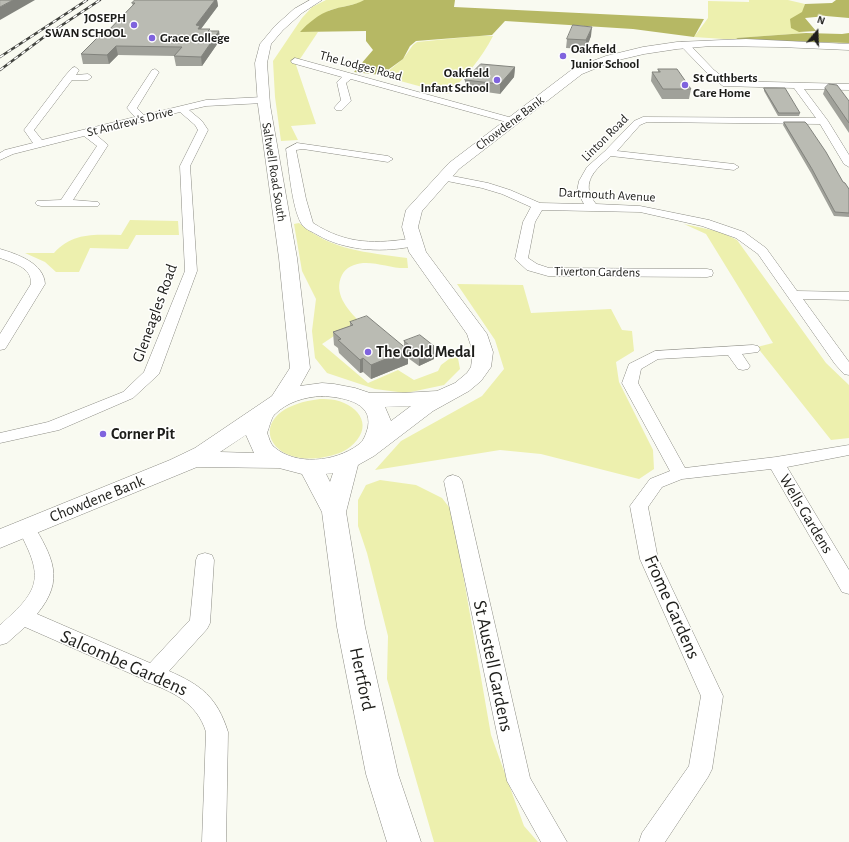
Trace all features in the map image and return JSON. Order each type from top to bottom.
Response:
[{"type":"street","name":"Saltwell Road South","points":[[300,368],[288,258],[263,100],[260,63],[266,44],[279,28],[291,16],[317,0]]},
{"type":"street","name":"Chowdene Bank","points":[[357,456],[425,406],[462,387],[474,377],[481,367],[483,352],[477,334],[418,252],[410,227],[414,210],[442,177],[454,166],[578,71],[600,61],[641,50],[684,44],[724,42],[849,47]]},
{"type":"street","points":[[684,44],[710,69],[719,81],[726,84],[849,87]]},
{"type":"street","name":"The Lodges Road","points":[[295,61],[513,120]]},
{"type":"street","points":[[39,144],[29,130],[75,70]]},
{"type":"street","points":[[142,119],[132,108],[155,72]]},
{"type":"street","points":[[339,108],[346,102],[341,82],[349,76]]},
{"type":"street","points":[[68,78],[88,77]]},
{"type":"street","points":[[797,86],[823,121],[849,164]]},
{"type":"street","name":"St Andrew's Drive","points":[[0,157],[9,152],[39,144],[206,103],[263,100]]},
{"type":"street","name":"Gleneagles Road","points":[[0,438],[53,426],[128,395],[151,374],[191,270],[185,166],[203,130],[199,123],[182,109]]},
{"type":"street","name":"Linton Road","points":[[592,208],[583,191],[584,181],[592,167],[609,153],[637,123],[646,119],[823,121]]},
{"type":"street","points":[[65,204],[102,145],[87,133]]},
{"type":"street","points":[[388,159],[303,146],[297,146],[291,149],[303,213],[308,223],[324,235],[336,240],[353,244],[385,246],[415,242]]},
{"type":"street","points":[[609,153],[734,167]]},
{"type":"street","name":"Dartmouth Avenue","points":[[442,177],[484,185],[506,192],[538,206],[640,209],[705,224],[740,235],[762,251],[849,371]]},
{"type":"street","points":[[41,203],[65,204],[91,208]]},
{"type":"street","name":"Tiverton Gardens","points":[[538,206],[529,222],[522,259],[532,267],[548,272],[707,273]]},
{"type":"street","points":[[0,253],[28,266],[37,272],[40,278],[38,284],[0,346]]},
{"type":"street","points":[[793,295],[849,296]]},
{"type":"street","points":[[680,474],[630,383],[634,367],[655,355],[753,349]]},
{"type":"street","points":[[732,350],[743,366]]},
{"type":"street","points":[[281,399],[300,392],[320,389],[338,390],[352,393],[374,407],[380,419],[379,434],[357,456],[331,466],[311,468],[295,466],[278,460],[265,452],[256,433],[263,414],[281,399],[300,368],[320,389]]},
{"type":"street","name":"Chowdene Bank","points":[[365,400],[402,400],[440,397]]},
{"type":"street","name":"Chowdene Bank","points":[[0,538],[194,459],[263,414]]},
{"type":"street","name":"Frome Gardens","points":[[650,842],[700,769],[712,696],[649,559],[639,506],[656,483],[680,474],[776,463],[849,450]]},
{"type":"street","name":"Hertford","points":[[334,512],[357,456]]},
{"type":"street","name":"Chowdene Bank","points":[[194,459],[278,460]]},
{"type":"street","name":"Wells Gardens","points":[[776,463],[849,587]]},
{"type":"street","name":"Hertford","points":[[311,468],[334,512],[351,627],[380,766],[404,842]]},
{"type":"street","name":"St Austell Gardens","points":[[453,481],[519,780],[555,842]]},
{"type":"street","points":[[0,636],[23,617],[38,598],[45,573],[44,562],[26,527]]},
{"type":"street","points":[[152,675],[200,623],[205,560]]},
{"type":"street","name":"Salcombe Gardens","points":[[23,617],[152,675],[183,687],[201,700],[214,720],[217,732],[214,842]]},
{"type":"green space","points":[[326,0],[364,0],[359,3],[330,10],[300,32],[318,32],[296,65],[316,124],[291,126],[298,140],[281,141],[275,97],[273,61],[302,18],[312,7]]},
{"type":"green space","points":[[749,0],[788,0],[805,4],[799,32],[806,33],[736,38],[739,40],[694,37],[708,18],[708,1],[749,2]]},
{"type":"green space","points":[[493,36],[484,52],[448,94],[382,76],[403,59],[417,42]]},
{"type":"green space","points":[[130,220],[178,221],[179,235],[136,235],[128,249],[90,248],[79,272],[56,272],[45,262],[25,253],[54,253],[69,241],[85,236],[121,235]]},
{"type":"green space","points":[[299,223],[311,232],[337,245],[364,252],[407,258],[408,268],[397,268],[363,263],[353,265],[346,270],[342,275],[340,282],[340,294],[350,312],[360,322],[343,330],[322,344],[368,383],[398,370],[414,380],[438,371],[441,365],[457,353],[460,369],[444,385],[406,393],[375,389],[327,373],[315,358],[312,331],[316,299],[302,271],[294,224]]},
{"type":"green space","points":[[684,224],[721,232],[737,240],[826,363],[849,385],[849,438],[831,440],[757,347],[773,343],[706,234]]},
{"type":"green space","points":[[457,284],[523,285],[531,313],[611,309],[622,330],[632,331],[634,351],[616,362],[619,382],[653,450],[654,469],[639,479],[541,454],[500,450],[375,470],[401,441],[482,396],[504,369],[495,340]]},
{"type":"green space","points":[[320,399],[344,403],[358,412],[363,425],[357,440],[344,451],[325,457],[304,458],[288,454],[276,446],[270,436],[271,424],[279,414],[295,405]]},
{"type":"green space","points":[[380,480],[416,485],[442,498],[452,511],[491,735],[524,826],[538,842],[434,842],[387,679],[388,636],[367,553],[358,526],[358,500],[366,485]]},
{"type":"shaded area","points":[[364,0],[455,0],[454,7],[704,19],[694,37],[633,29],[505,21],[492,35],[416,41],[410,46],[403,59],[381,75],[354,72],[373,50],[366,41],[366,31],[300,32],[310,22],[322,14],[331,10],[356,4]]},
{"type":"shaded area","points":[[836,0],[849,0],[849,18],[826,16],[805,18],[816,31],[799,32],[791,28],[790,19],[802,12],[805,4],[832,3]]},
{"type":"shaded area","points":[[806,33],[849,33],[849,43],[739,40],[736,38]]},
{"type":"building","points":[[0,0],[13,0],[0,7]]},
{"type":"building","points":[[135,0],[215,0],[196,25],[200,26],[198,29],[219,31],[201,57],[174,56],[182,47],[116,46],[107,55],[81,54],[99,36],[103,36],[135,3],[132,3]]},
{"type":"building","points":[[573,25],[592,27],[586,40],[567,39]]},
{"type":"building","points":[[481,64],[515,67],[500,84],[465,80]]},
{"type":"building","points":[[658,69],[677,69],[691,89],[663,89],[652,72],[660,72]]},
{"type":"building","points":[[829,84],[837,85],[849,101],[849,123],[825,88]]},
{"type":"building","points":[[764,88],[785,88],[800,113],[779,113]]},
{"type":"building","points":[[784,122],[805,122],[807,124],[826,152],[843,182],[849,189],[849,213],[835,212]]},
{"type":"building","points":[[367,316],[408,350],[371,365],[363,358],[360,360],[338,340],[341,339],[333,332],[353,325],[350,322]]},
{"type":"building","points":[[420,335],[434,346],[419,353],[404,341]]},
{"type":"railway","points":[[0,57],[87,0]]},
{"type":"railway","points":[[0,70],[44,37],[100,0]]},
{"type":"place","name":"JOSEPH SWAN SCHOOL","points":[[134,25]]},
{"type":"place","name":"Grace College","points":[[152,38]]},
{"type":"place","name":"Oakfield Junior School","points":[[563,56]]},
{"type":"place","name":"Oakfield Infant School","points":[[497,80]]},
{"type":"place","name":"St Cuthberts Care Home","points":[[685,85]]},
{"type":"place","name":"The Gold Medal","points":[[368,352]]},
{"type":"place","name":"Corner Pit","points":[[103,434]]}]
